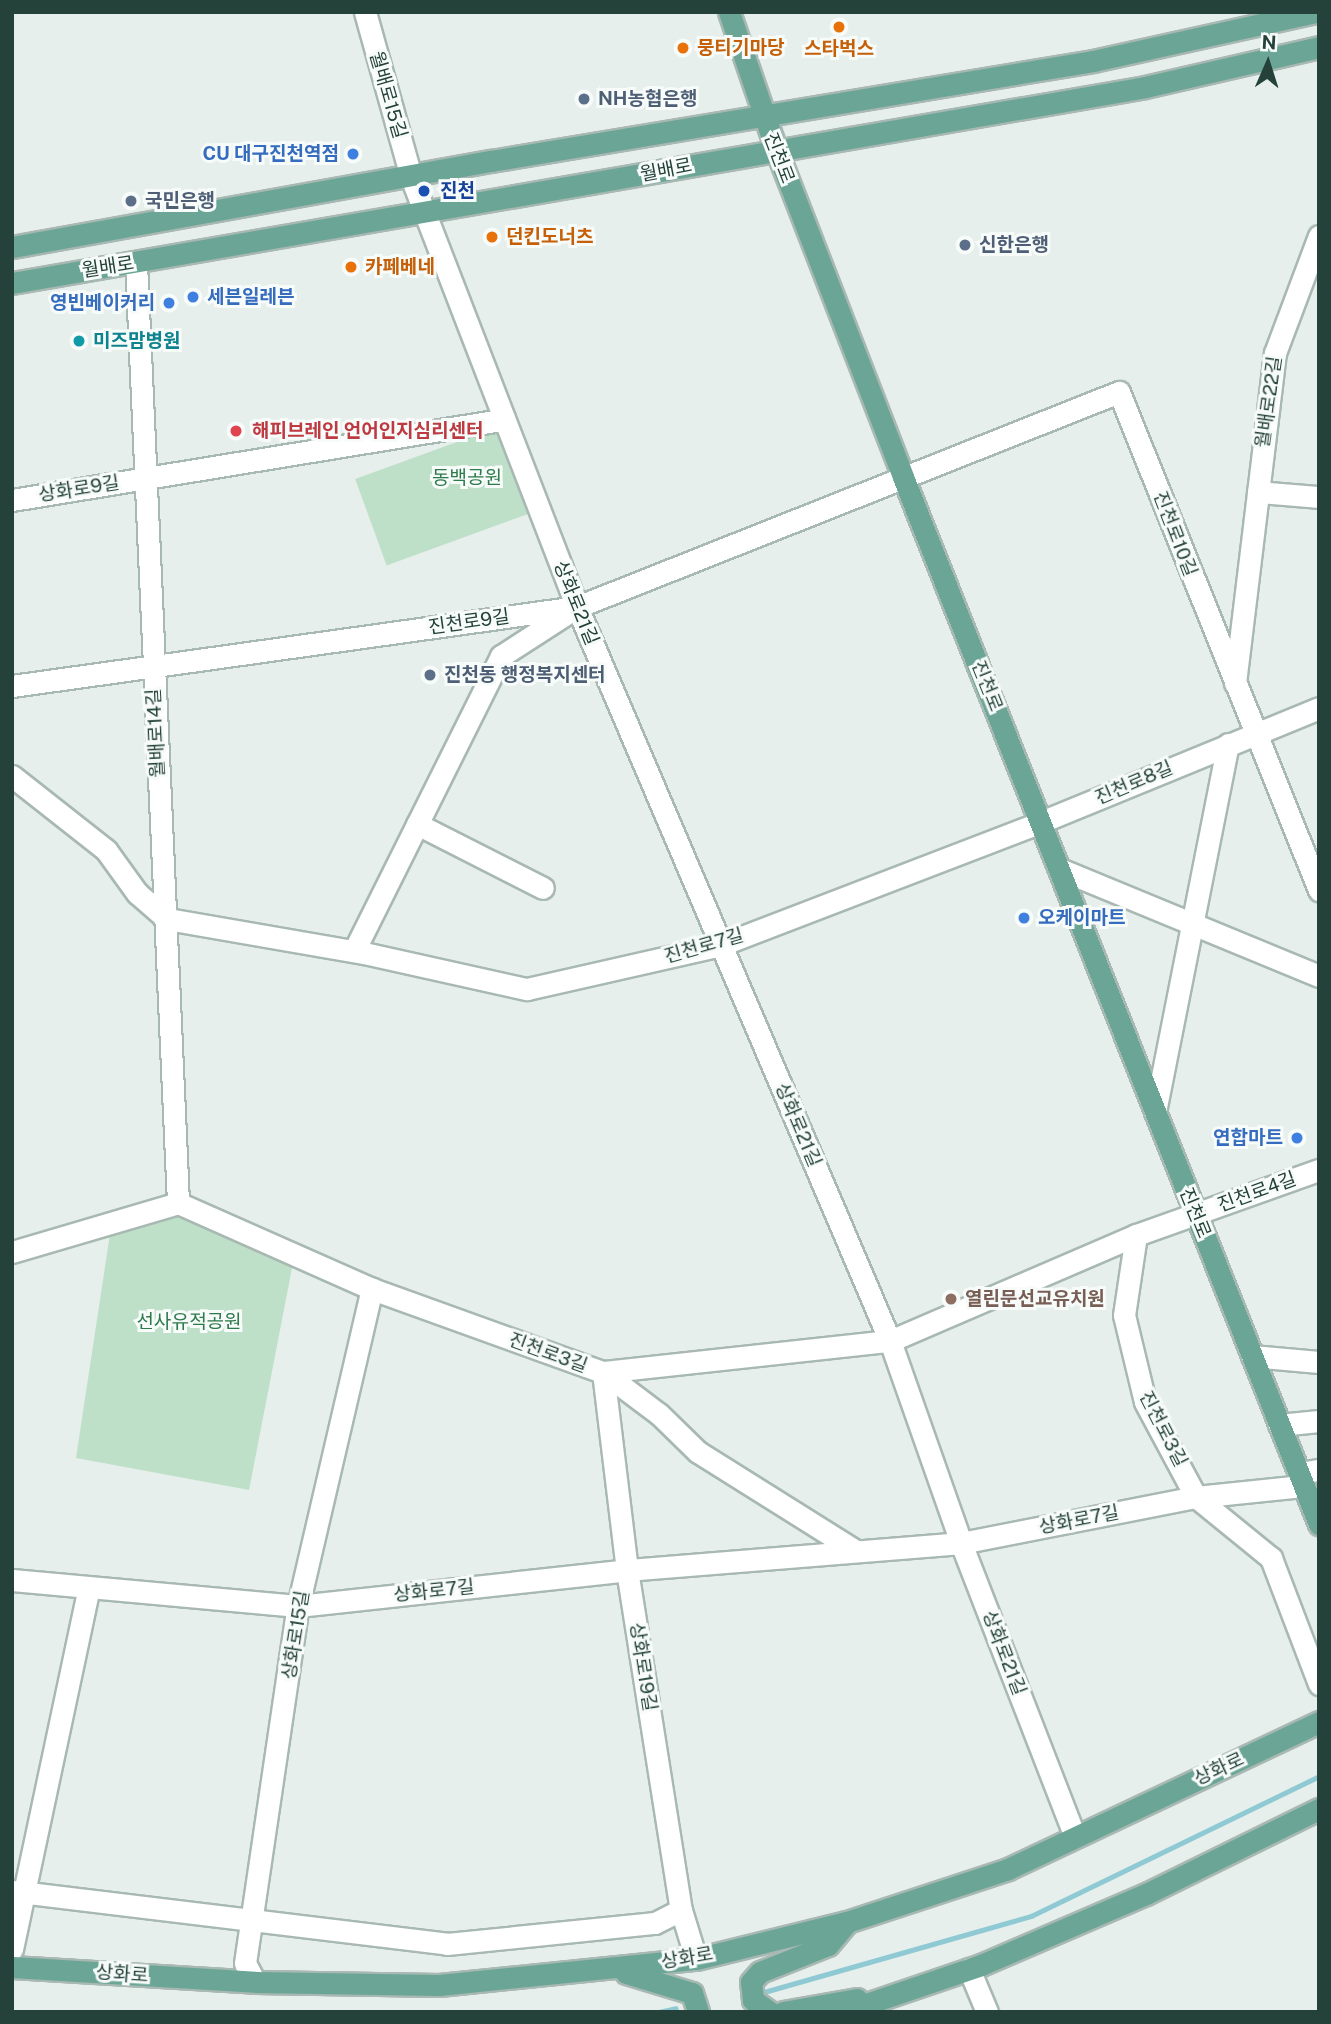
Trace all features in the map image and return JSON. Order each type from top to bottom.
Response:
[{"type":"main road","name":"진천로","points":[[729,12],[763,116],[903,477],[1062,870],[1279,1425],[1306,1476],[1319,1524]]},
{"type":"main road","name":"월배로","points":[[12,247],[1093,61],[1316,12]]},
{"type":"main road","name":"월배로","points":[[12,283],[425,214],[776,149],[1145,88],[1319,47]]},
{"type":"main road","name":"상화로","points":[[12,1967],[255,1982],[439,1985],[613,1970],[696,1958],[846,1922],[1008,1869],[1319,1722]]},
{"type":"main road","points":[[1276,1743],[1319,1733]]},
{"type":"main road","points":[[844,2012],[969,1969],[1146,1894],[1319,1809]]},
{"type":"main road","points":[[770,2012],[753,2000],[751,1982],[760,1972],[828,1945],[846,1922]]},
{"type":"main road","points":[[613,1970],[676,1985],[692,1993],[698,2012]]},
{"type":"main road","points":[[783,2012],[894,1995]]},
{"type":"street","name":"월배로15길","points":[[365,12],[411,177]]},
{"type":"street","name":"상화로21길","points":[[411,177],[577,607],[890,1341],[961,1543],[1075,1837]]},
{"type":"street","name":"월배로22길","points":[[1234,685],[1275,353],[1319,236]]},
{"type":"street","name":"월배로14길","points":[[136,263],[178,1203]]},
{"type":"street","name":"진천로10길","points":[[903,477],[1119,393],[1234,685],[1319,890]]},
{"type":"street","points":[[147,479],[504,419]]},
{"type":"street","name":"진천로9길","points":[[12,685],[577,607],[903,477]]},
{"type":"street","name":"상화로9길","points":[[12,500],[147,479]]},
{"type":"street","points":[[1258,492],[1319,497]]},
{"type":"street","points":[[354,951],[501,656],[577,607]]},
{"type":"street","name":"진천로8길","points":[[1041,822],[1319,708]]},
{"type":"street","points":[[1155,1112],[1190,924],[1228,744]]},
{"type":"street","points":[[12,776],[106,850],[137,893],[167,919]]},
{"type":"street","name":"진천로7길","points":[[167,919],[354,951],[527,989],[721,944],[1041,822]]},
{"type":"street","points":[[417,824],[543,888]]},
{"type":"street","points":[[1062,870],[1319,976]]},
{"type":"street","name":"진천로4길","points":[[1195,1214],[1319,1170]]},
{"type":"street","points":[[12,1251],[178,1203]]},
{"type":"street","name":"진천로3길","points":[[178,1203],[372,1289],[603,1372],[890,1341],[1136,1235],[1195,1214]]},
{"type":"street","name":"진천로3길","points":[[1136,1235],[1124,1315],[1145,1402],[1196,1497]]},
{"type":"street","name":"상화로15길","points":[[255,1982],[245,1964],[298,1606],[372,1289]]},
{"type":"street","points":[[1252,1356],[1319,1362]]},
{"type":"street","points":[[603,1372],[659,1414],[698,1452],[856,1551]]},
{"type":"street","name":"상화로19길","points":[[603,1372],[627,1570],[681,1910],[696,1958]]},
{"type":"street","points":[[1279,1425],[1319,1420]]},
{"type":"street","name":"상화로7길","points":[[12,1580],[298,1606],[627,1570],[961,1543],[1306,1476]]},
{"type":"street","points":[[1196,1497],[1270,1558],[1319,1684]]},
{"type":"street","points":[[12,1949],[19,1892],[89,1588]]},
{"type":"street","points":[[19,1892],[447,1944],[655,1923],[681,1910]]},
{"type":"street","points":[[969,1969],[987,2012]]},
{"type":"green space","name":"동백공원","points":[[498,427],[529,513],[387,565],[355,479]]},
{"type":"green space","name":"선사유적공원","points":[[176,1215],[293,1263],[249,1490],[76,1458],[110,1234]]},
{"type":"waterway","points":[[764,1992],[1031,1916],[1319,1776]]},
{"type":"waterway","points":[[659,2012],[676,2008]]},
{"type":"place","name":"스타벅스","points":[[839,27]]},
{"type":"place","name":"뭉티기마당","points":[[683,48]]},
{"type":"place","name":"NH농협은행","points":[[584,99]]},
{"type":"place","name":"CU 대구진천역점","points":[[353,154]]},
{"type":"place","name":"진천","points":[[424,191]]},
{"type":"place","name":"국민은행","points":[[131,201]]},
{"type":"place","name":"던킨도너츠","points":[[492,237]]},
{"type":"place","name":"신한은행","points":[[965,245]]},
{"type":"place","name":"카페베네","points":[[351,267]]},
{"type":"place","name":"세븐일레븐","points":[[193,297]]},
{"type":"place","name":"영빈베이커리","points":[[169,303]]},
{"type":"place","name":"미즈맘병원","points":[[79,341]]},
{"type":"place","name":"해피브레인 언어인지심리센터","points":[[236,431]]},
{"type":"place","name":"진천동 행정복지센터","points":[[430,675]]},
{"type":"place","name":"오케이마트","points":[[1024,918]]},
{"type":"place","name":"연합마트","points":[[1297,1138]]},
{"type":"place","name":"열린문선교유치원","points":[[951,1299]]}]
